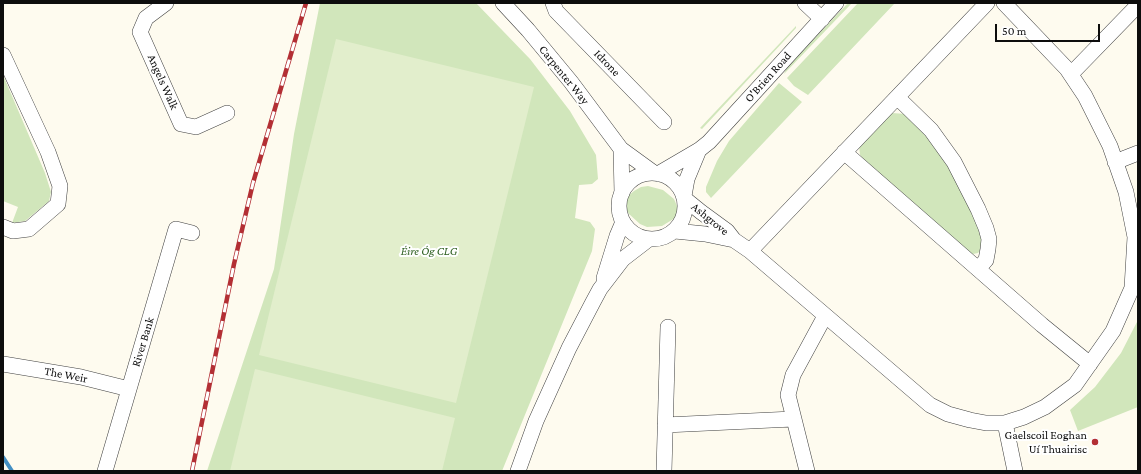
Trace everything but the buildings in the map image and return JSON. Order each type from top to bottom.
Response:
[{"type":"street","name":"Angels Walk","points":[[166,3],[146,18],[140,32],[181,124],[196,127],[227,113]]},
{"type":"street","name":"Carpenter Way","points":[[503,3],[528,30],[571,82],[621,149],[656,173]]},
{"type":"street","name":"Idrone","points":[[553,3],[556,11],[664,122]]},
{"type":"street","points":[[805,3],[822,19]]},
{"type":"street","name":"O'Brien Road","points":[[656,173],[699,150],[709,142],[836,3]]},
{"type":"street","points":[[750,251],[987,3]]},
{"type":"street","name":"Ashgrove","points":[[684,197],[727,231],[734,240],[750,251],[930,405],[948,414],[986,423],[1005,423],[1046,408],[1075,385],[1113,331],[1132,288],[1135,237],[1126,192],[1110,146],[1085,96],[1071,74],[1007,4]]},
{"type":"street","points":[[1071,74],[1138,5]]},
{"type":"street","points":[[3,55],[48,152],[60,186],[58,204],[29,229],[13,231],[3,227]]},
{"type":"street","points":[[897,97],[931,130],[954,162],[978,209],[989,239],[986,260],[978,269]]},
{"type":"street","points":[[621,149],[622,193],[619,205],[620,213],[623,222],[634,234],[649,239],[663,238],[675,231],[684,216],[684,197],[680,188],[674,181],[666,176],[656,173],[638,176],[626,186],[622,193]]},
{"type":"street","name":"O'Brien Road","points":[[684,197],[687,179],[699,150]]},
{"type":"street","points":[[844,152],[1042,325],[1090,364]]},
{"type":"street","points":[[1115,162],[1138,153]]},
{"type":"street","points":[[518,471],[536,421],[569,348],[600,288],[623,222]]},
{"type":"street","name":"River Bank","points":[[105,471],[176,229],[192,232]]},
{"type":"street","name":"Ashgrove","points":[[675,231],[705,234],[734,240]]},
{"type":"street","points":[[600,288],[623,259],[649,239]]},
{"type":"street","points":[[807,471],[788,395],[793,375],[825,316]]},
{"type":"street","points":[[664,471],[668,327]]},
{"type":"street","name":"The Weir","points":[[3,364],[81,377],[129,389]]},
{"type":"street","points":[[665,425],[793,419]]},
{"type":"street","points":[[1005,423],[1015,471]]},
{"type":"green space","name":"Éire Óg CLG","points":[[320,3],[476,3],[530,59],[570,111],[596,155],[598,179],[592,184],[579,185],[575,218],[590,222],[595,229],[592,251],[502,471],[207,471],[274,269],[294,134]]},
{"type":"green space","points":[[848,3],[852,3],[784,74],[787,67]]},
{"type":"green space","points":[[858,3],[895,3],[808,95],[794,86],[787,78]]},
{"type":"green space","points":[[796,26],[796,28],[702,129],[700,128]]},
{"type":"green space","points":[[336,39],[534,87],[456,403],[259,355]]},
{"type":"green space","points":[[3,75],[45,173],[51,192],[49,201],[25,221],[12,223],[18,207],[3,201]]},
{"type":"green space","points":[[779,83],[802,102],[711,198],[706,192],[706,187],[717,161],[729,141]]},
{"type":"green space","points":[[892,113],[906,114],[912,120],[940,153],[954,175],[973,211],[983,241],[981,249],[978,253],[973,254],[968,252],[868,165],[860,155],[859,146]]},
{"type":"green space","points":[[648,186],[663,190],[674,199],[677,206],[675,218],[662,226],[647,227],[640,224],[625,208],[625,202],[628,196],[641,187]]},
{"type":"green space","points":[[1138,320],[1138,407],[1078,431],[1070,410],[1095,387],[1121,353]]},
{"type":"green space","points":[[255,369],[455,418],[442,471],[230,471]]},
{"type":"waterway","points":[[3,457],[12,471]]},
{"type":"railway","points":[[192,471],[234,264],[253,183],[306,3]]},
{"type":"place","name":"Gaelscoil Eoghan Uí Thuairisc","points":[[1095,442]]}]
